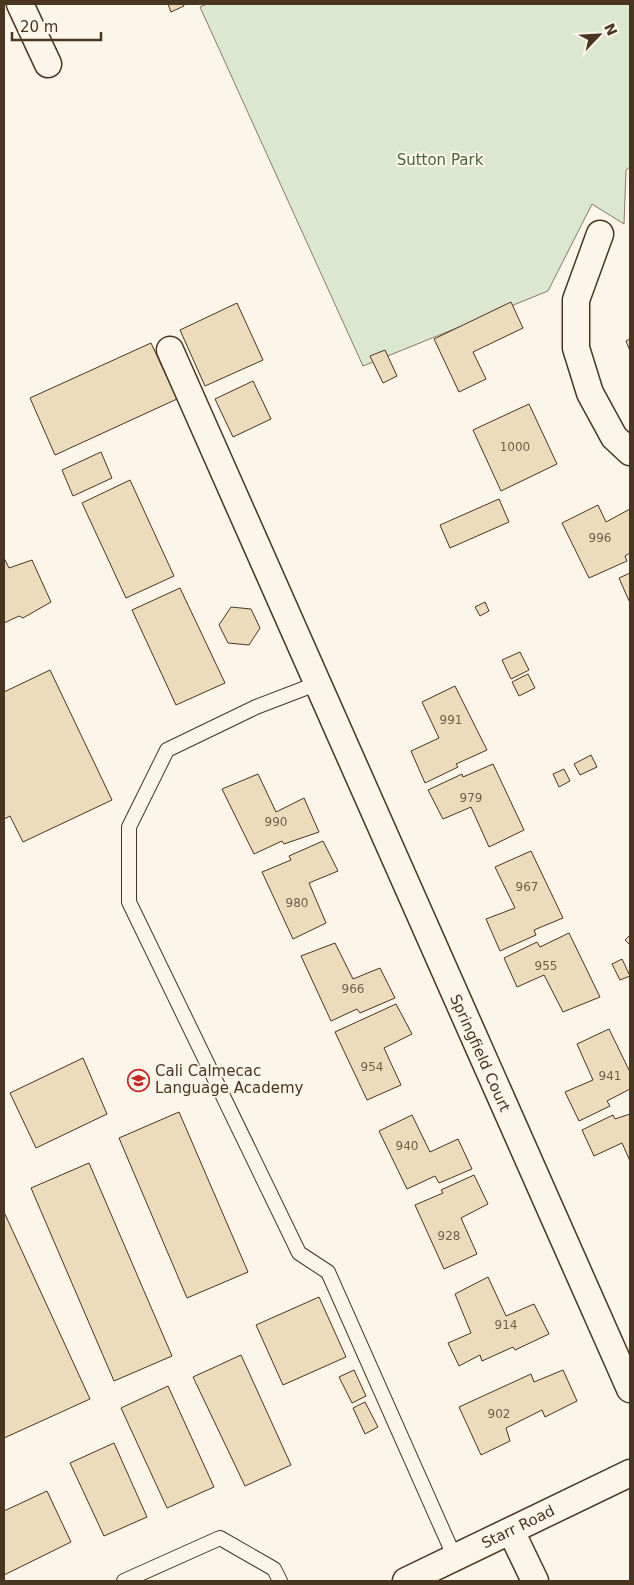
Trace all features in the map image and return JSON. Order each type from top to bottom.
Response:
[{"type":"street","points":[[20,4],[48,64]]},
{"type":"street","points":[[600,234],[576,300],[576,348],[590,393],[614,437],[630,452]]},
{"type":"street","name":"Springfield Court","points":[[170,350],[330,716],[630,1389]]},
{"type":"street","name":"Starr Road","points":[[406,1581],[630,1473]]},
{"type":"street","points":[[511,1531],[535,1581]]},
{"type":"lane","points":[[316,684],[256,707],[167,750],[129,828],[129,902],[299,1253],[328,1272],[455,1558]]},
{"type":"lane","points":[[124,1581],[220,1538],[274,1569],[280,1581]]},
{"type":"green space","name":"Sutton Park","points":[[207,4],[630,4],[630,167],[626,170],[624,224],[592,204],[548,291],[363,366],[200,7]]},
{"type":"building","points":[[168,4],[183,4],[184,6],[171,12]]},
{"type":"building","points":[[511,302],[523,328],[473,352],[486,379],[459,392],[434,339]]},
{"type":"building","points":[[237,303],[263,360],[205,386],[180,330]]},
{"type":"building","points":[[630,339],[630,351],[626,341]]},
{"type":"building","points":[[151,343],[177,399],[55,455],[30,398]]},
{"type":"building","points":[[385,350],[397,376],[383,383],[370,356]]},
{"type":"building","points":[[253,381],[271,419],[233,437],[215,399]]},
{"type":"building","points":[[529,404],[557,464],[501,491],[473,430]]},
{"type":"building","points":[[101,452],[112,478],[73,496],[62,470]]},
{"type":"building","points":[[130,480],[174,576],[126,598],[82,503]]},
{"type":"building","points":[[499,499],[509,522],[450,548],[440,525]]},
{"type":"building","points":[[598,505],[606,522],[630,509],[630,553],[625,556],[627,561],[589,578],[562,523]]},
{"type":"building","points":[[4,558],[9,568],[32,560],[51,602],[23,618],[19,616],[4,623]]},
{"type":"building","points":[[630,573],[630,603],[619,578]]},
{"type":"building","points":[[180,588],[225,683],[176,705],[132,610]]},
{"type":"building","points":[[485,602],[489,611],[480,616],[475,607]]},
{"type":"building","points":[[231,607],[251,609],[260,628],[249,645],[228,643],[219,625]]},
{"type":"building","points":[[520,652],[529,670],[511,679],[502,660]]},
{"type":"building","points":[[50,670],[112,800],[23,842],[10,816],[4,819],[4,692]]},
{"type":"building","points":[[528,674],[535,688],[519,696],[512,682]]},
{"type":"building","points":[[455,686],[487,750],[456,764],[458,767],[425,783],[411,751],[439,738],[422,702]]},
{"type":"building","points":[[591,755],[597,767],[580,775],[574,764]]},
{"type":"building","points":[[493,764],[524,830],[489,847],[471,807],[443,819],[428,790],[462,774],[463,777]]},
{"type":"building","points":[[564,769],[570,781],[559,787],[553,774]]},
{"type":"building","points":[[258,774],[276,812],[304,798],[319,832],[284,844],[282,841],[254,854],[222,789]]},
{"type":"building","points":[[323,841],[338,871],[309,883],[326,923],[293,939],[262,872],[291,860],[289,856]]},
{"type":"building","points":[[531,851],[563,918],[534,930],[536,935],[500,951],[486,919],[515,908],[495,867]]},
{"type":"building","points":[[569,933],[600,997],[563,1012],[544,975],[517,987],[504,958],[537,942],[540,947]]},
{"type":"building","points":[[630,935],[630,945],[625,940]]},
{"type":"building","points":[[335,943],[353,979],[380,968],[395,998],[360,1013],[357,1009],[331,1021],[301,956]]},
{"type":"building","points":[[622,959],[630,976],[620,980],[612,964]]},
{"type":"building","points":[[396,1004],[412,1034],[384,1048],[401,1085],[367,1100],[335,1032]]},
{"type":"building","points":[[609,1029],[630,1072],[630,1089],[607,1101],[610,1106],[579,1121],[565,1092],[593,1080],[577,1044]]},
{"type":"building","points":[[83,1058],[107,1114],[36,1148],[10,1093]]},
{"type":"building","points":[[179,1112],[248,1272],[187,1298],[119,1138]]},
{"type":"building","points":[[630,1114],[630,1161],[622,1143],[594,1156],[582,1130],[613,1115],[615,1119]]},
{"type":"building","points":[[412,1115],[430,1152],[458,1139],[472,1169],[439,1183],[435,1176],[407,1189],[379,1131]]},
{"type":"building","points":[[89,1163],[172,1356],[114,1381],[31,1188]]},
{"type":"building","points":[[474,1175],[488,1204],[461,1218],[477,1254],[444,1269],[415,1205],[443,1193],[441,1190]]},
{"type":"building","points":[[4,1212],[90,1399],[4,1438]]},
{"type":"building","points":[[488,1277],[506,1316],[534,1304],[549,1334],[515,1350],[513,1347],[482,1361],[480,1355],[459,1366],[448,1343],[471,1333],[455,1294]]},
{"type":"building","points":[[319,1297],[346,1357],[283,1385],[256,1325]]},
{"type":"building","points":[[241,1355],[291,1465],[245,1486],[193,1377]]},
{"type":"building","points":[[354,1370],[366,1396],[352,1403],[339,1377]]},
{"type":"building","points":[[563,1370],[577,1401],[545,1417],[542,1410],[506,1428],[510,1441],[481,1455],[459,1407],[531,1374],[534,1382]]},
{"type":"building","points":[[168,1386],[214,1487],[167,1508],[121,1408]]},
{"type":"building","points":[[365,1402],[378,1427],[365,1434],[353,1408]]},
{"type":"building","points":[[114,1443],[147,1517],[104,1536],[70,1463]]},
{"type":"building","points":[[47,1491],[71,1542],[4,1575],[4,1511]]},
{"type":"place","name":"Cali Calmecac Language Academy","points":[[139,1080]]}]
